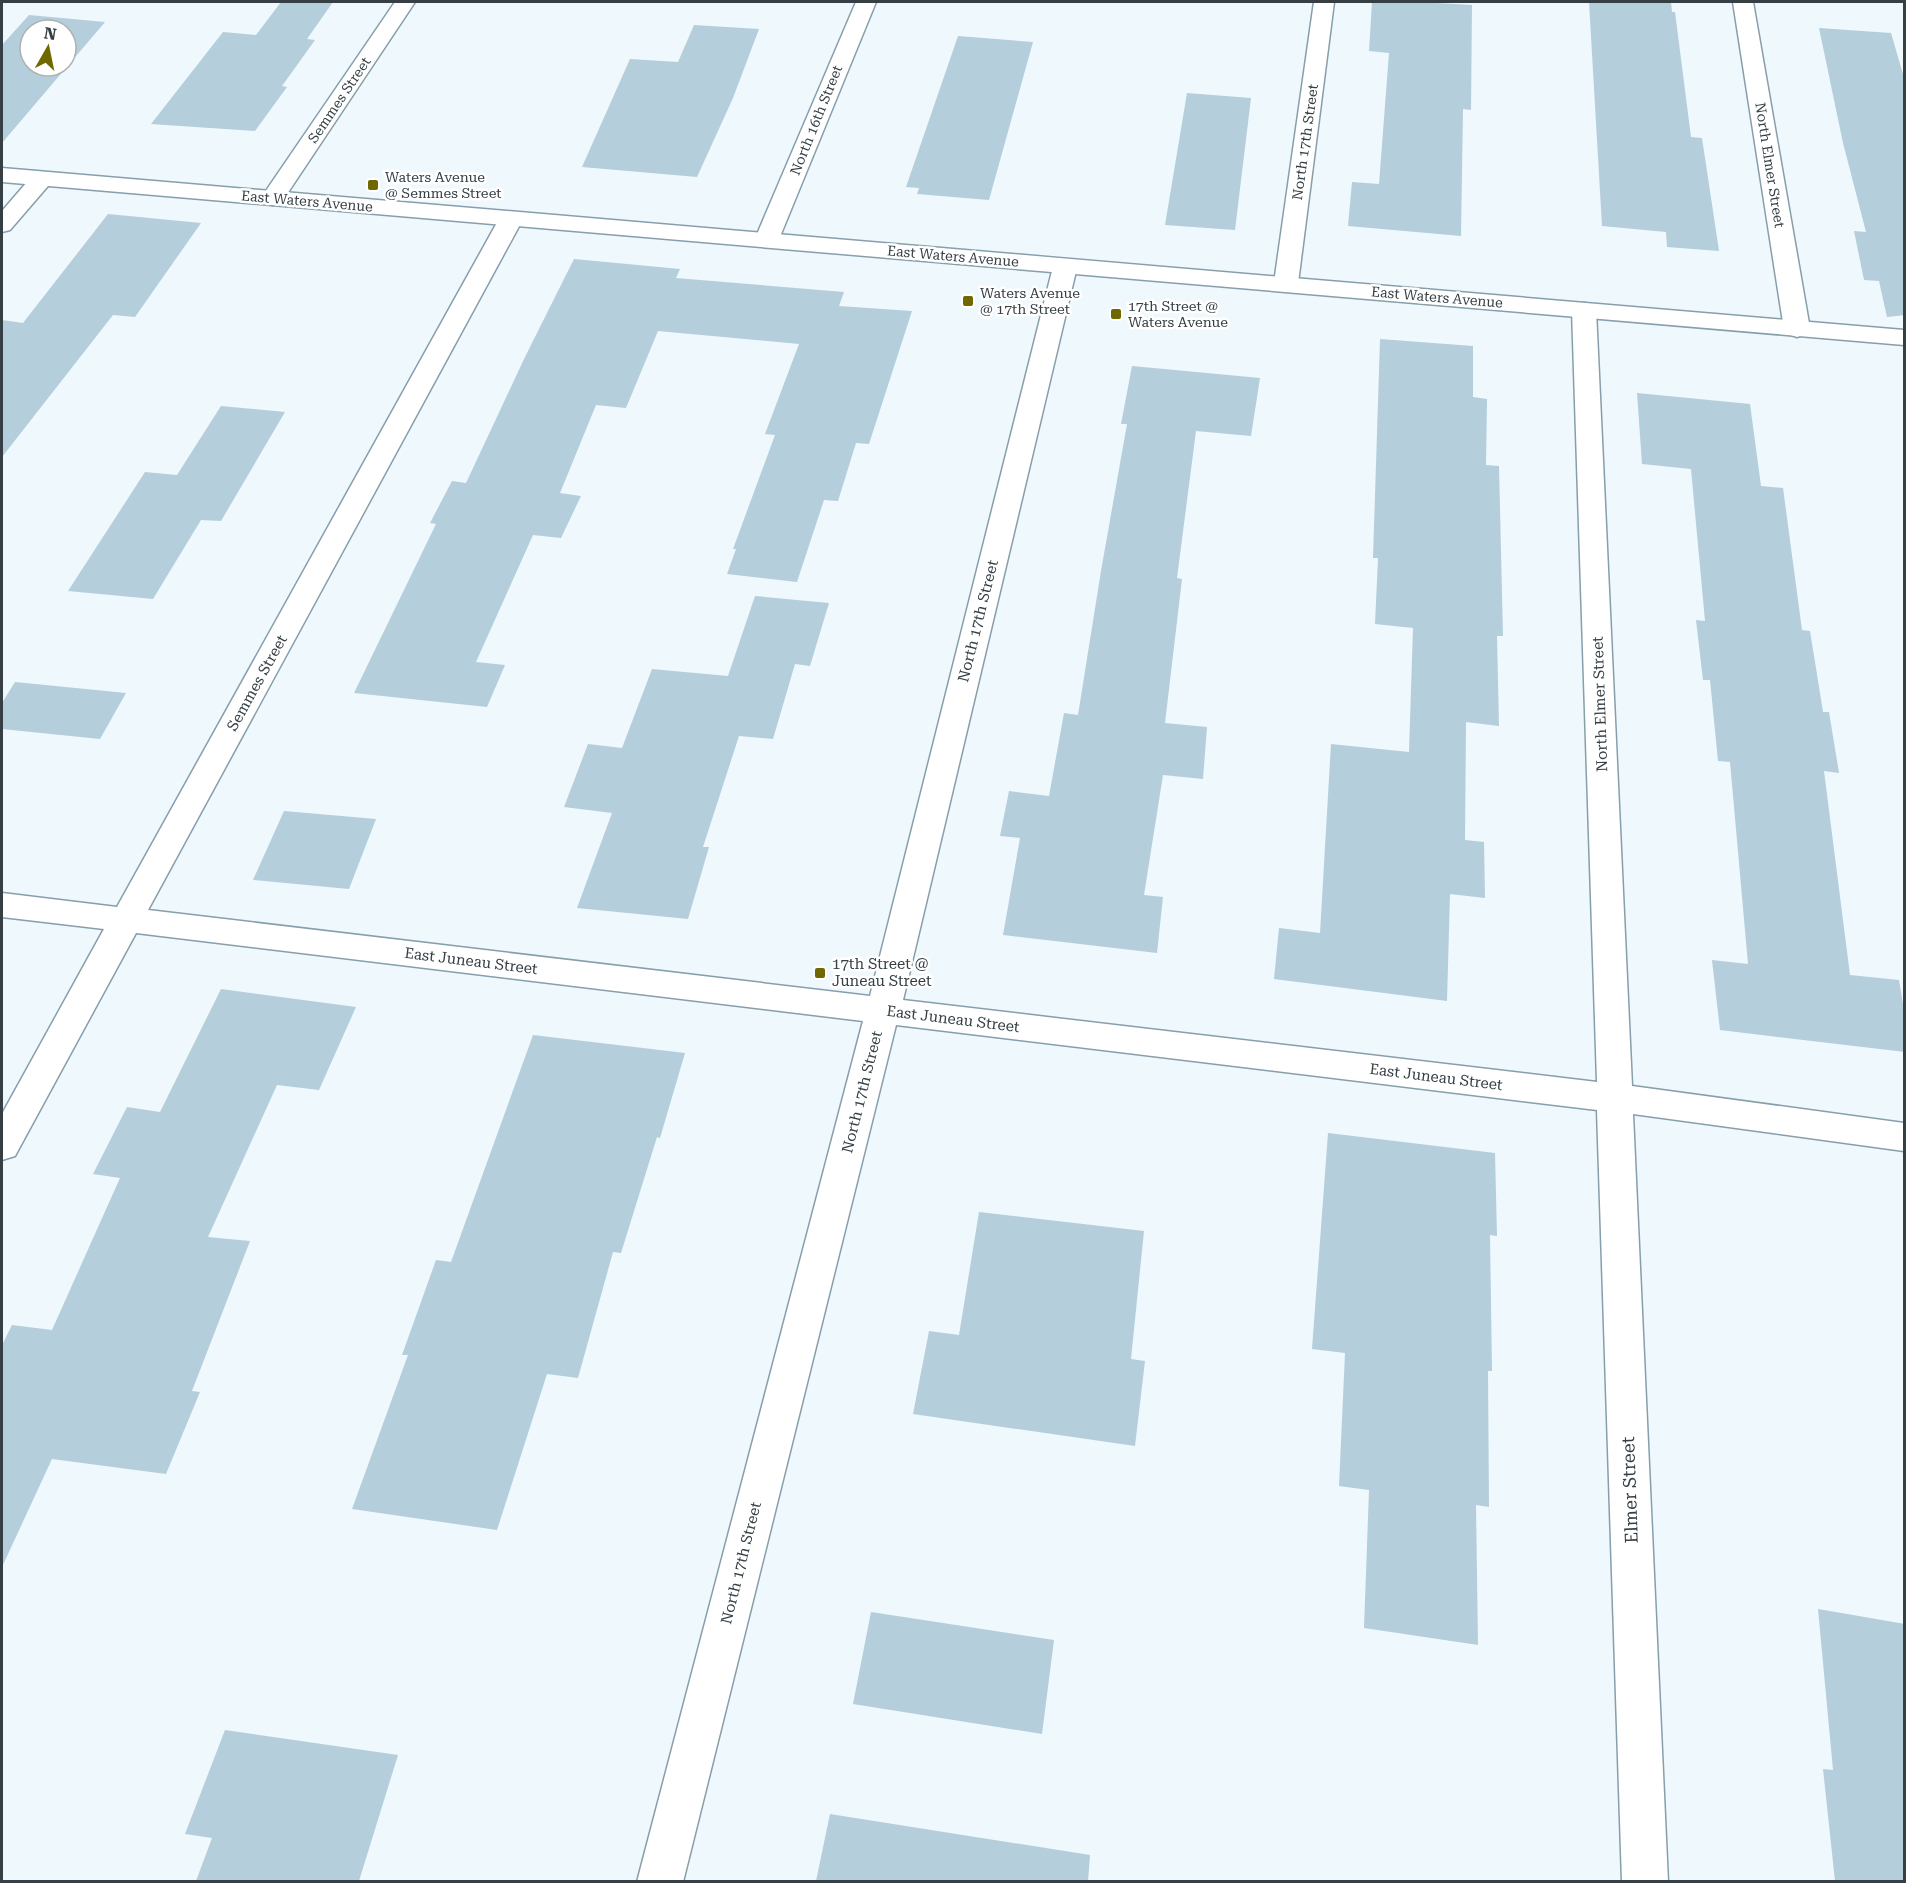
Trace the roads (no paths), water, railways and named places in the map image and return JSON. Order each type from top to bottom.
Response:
[{"type":"street","name":"Semmes Street","points":[[273,198],[405,2]]},
{"type":"street","name":"North 16th Street","points":[[767,240],[866,2]]},
{"type":"street","name":"North 17th Street","points":[[1286,283],[1324,2]]},
{"type":"street","name":"North Elmer Street","points":[[1743,2],[1797,329]]},
{"type":"street","name":"East Waters Avenue","points":[[2,175],[1065,267],[1286,283],[1905,338]]},
{"type":"street","points":[[2,225],[42,178]]},
{"type":"street","name":"Semmes Street","points":[[2,1146],[511,219]]},
{"type":"street","name":"North 17th Street","points":[[660,1881],[883,1011],[1065,267]]},
{"type":"street","name":"North Elmer Street","points":[[1584,310],[1616,1098]]},
{"type":"street","name":"East Juneau Street","points":[[2,905],[1616,1098],[1905,1137]]},
{"type":"street","name":"Elmer Street","points":[[1616,1098],[1645,1881]]},
{"type":"place","name":"Waters Avenue @ Semmes Street","points":[[373,185]]},
{"type":"place","name":"Waters Avenue @ 17th Street","points":[[968,301]]},
{"type":"place","name":"17th Street @ Waters Avenue","points":[[1116,314]]},
{"type":"place","name":"17th Street @ Juneau Street","points":[[820,973]]}]
